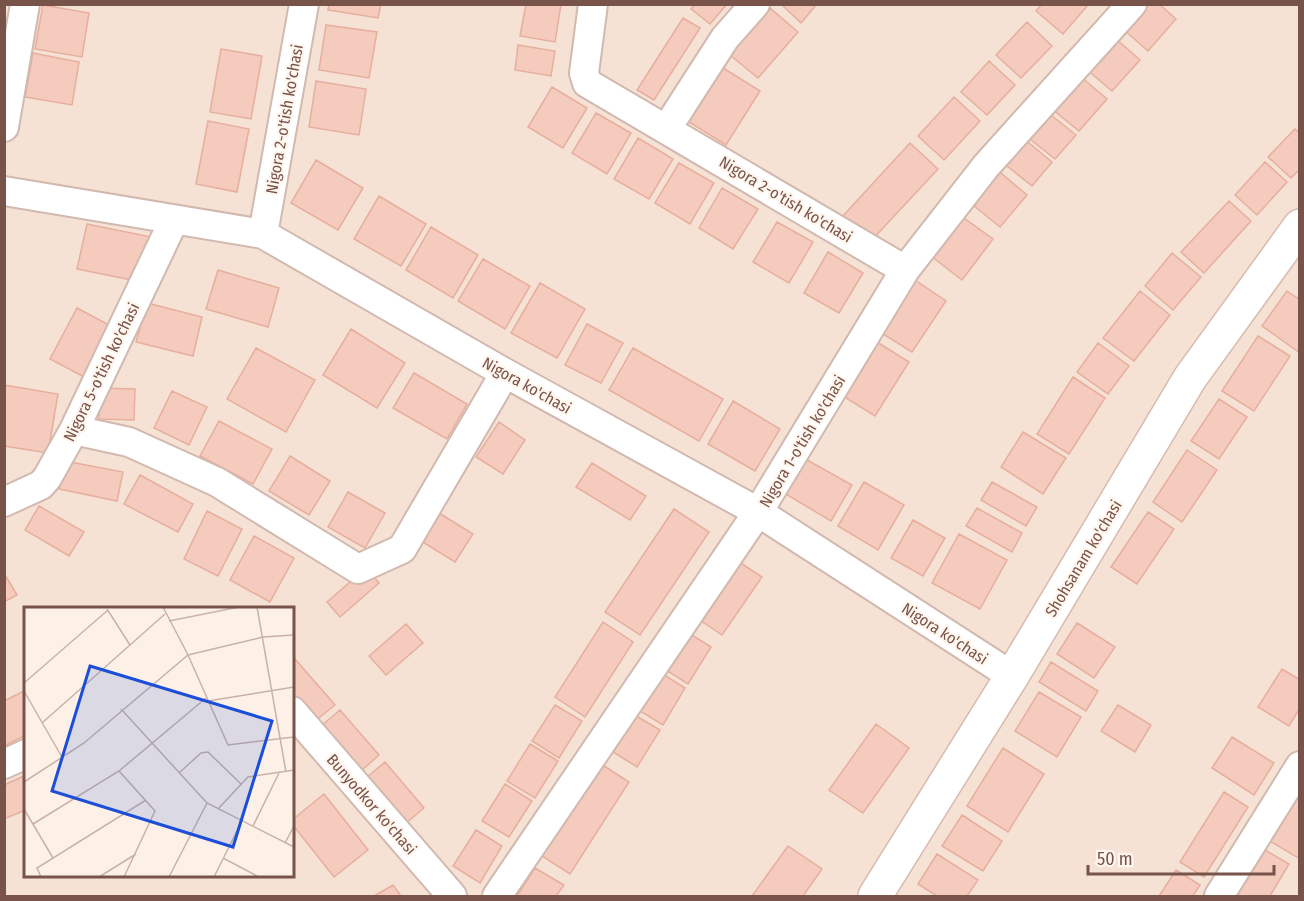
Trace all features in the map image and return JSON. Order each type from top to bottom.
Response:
[{"type":"street","points":[[4,128],[25,4]]},
{"type":"street","name":"Nigora 2-o'tish ko'chasi","points":[[263,234],[304,4]]},
{"type":"street","name":"Nigora 2-o'tish ko'chasi","points":[[593,4],[584,80],[905,270]]},
{"type":"street","points":[[667,128],[725,38],[755,4]]},
{"type":"street","name":"Nigora 1-o'tish ko'chasi","points":[[496,897],[759,512],[905,270],[986,166],[1132,4]]},
{"type":"street","name":"Nigora ko'chasi","points":[[4,191],[263,234],[505,373],[759,512],[1012,676]]},
{"type":"street","name":"Nigora 5-o'tish ko'chasi","points":[[4,502],[41,486],[74,430],[174,220]]},
{"type":"street","name":"Shohsanam ko'chasi","points":[[875,897],[1012,676],[1190,378],[1298,232]]},
{"type":"street","points":[[74,430],[129,442],[217,482],[358,569],[402,549],[505,373]]},
{"type":"street","name":"Bunyodkor ko'chasi","points":[[294,713],[452,897]]},
{"type":"street","points":[[4,764],[24,755]]},
{"type":"street","points":[[1219,897],[1299,766]]},
{"type":"shaded area","points":[[5,5],[1299,5],[1299,896],[5,896]]},
{"type":"building","points":[[329,4],[381,4],[378,18],[328,10]]},
{"type":"building","points":[[526,4],[561,4],[555,42],[520,36]]},
{"type":"building","points":[[695,4],[727,4],[710,24],[691,9]]},
{"type":"building","points":[[781,4],[817,4],[801,23]]},
{"type":"building","points":[[1042,4],[1089,4],[1063,34],[1036,11]]},
{"type":"building","points":[[1144,4],[1159,4],[1176,19],[1148,51],[1123,29]]},
{"type":"building","points":[[43,5],[89,13],[82,57],[35,49]]},
{"type":"building","points":[[770,8],[798,32],[758,78],[730,55]]},
{"type":"building","points":[[683,18],[700,28],[654,100],[637,90]]},
{"type":"building","points":[[1027,22],[1052,46],[1021,78],[996,55]]},
{"type":"building","points":[[326,25],[377,32],[369,78],[319,70]]},
{"type":"building","points":[[1114,37],[1140,60],[1112,91],[1086,69]]},
{"type":"building","points":[[518,45],[555,51],[551,76],[515,70]]},
{"type":"building","points":[[221,49],[262,56],[251,119],[210,112]]},
{"type":"building","points":[[33,53],[79,62],[72,105],[25,97]]},
{"type":"building","points":[[989,61],[1015,85],[987,115],[961,92]]},
{"type":"building","points":[[720,66],[760,91],[726,145],[686,120]]},
{"type":"building","points":[[1081,77],[1107,99],[1079,131],[1053,110]]},
{"type":"building","points":[[316,81],[366,89],[359,135],[309,127]]},
{"type":"building","points":[[552,87],[587,108],[563,148],[528,127]]},
{"type":"building","points":[[954,97],[980,121],[944,160],[918,136]]},
{"type":"building","points":[[1046,111],[1076,135],[1055,159],[1026,136]]},
{"type":"building","points":[[596,113],[631,133],[607,174],[572,153]]},
{"type":"building","points":[[208,121],[249,129],[237,192],[196,184]]},
{"type":"building","points":[[1295,129],[1300,133],[1300,169],[1291,178],[1268,157]]},
{"type":"building","points":[[638,138],[673,159],[649,199],[614,179]]},
{"type":"building","points":[[1023,138],[1052,162],[1032,186],[1002,162]]},
{"type":"building","points":[[910,143],[938,169],[870,242],[842,217]]},
{"type":"building","points":[[316,160],[363,188],[338,230],[291,203]]},
{"type":"building","points":[[1265,162],[1287,182],[1257,215],[1235,195]]},
{"type":"building","points":[[679,163],[714,183],[690,224],[655,203]]},
{"type":"building","points":[[995,168],[1027,195],[1000,227],[968,201]]},
{"type":"building","points":[[722,188],[758,209],[733,249],[699,228]]},
{"type":"building","points":[[379,196],[426,224],[401,266],[354,239]]},
{"type":"building","points":[[1229,201],[1251,221],[1204,273],[1181,252]]},
{"type":"building","points":[[957,213],[993,239],[962,280],[927,253]]},
{"type":"building","points":[[777,222],[813,242],[789,283],[753,262]]},
{"type":"building","points":[[87,224],[151,237],[142,282],[77,269]]},
{"type":"building","points":[[431,227],[478,255],[453,298],[406,270]]},
{"type":"building","points":[[828,252],[863,273],[839,313],[804,293]]},
{"type":"building","points":[[1172,253],[1201,277],[1173,310],[1145,286]]},
{"type":"building","points":[[483,259],[530,286],[505,329],[458,301]]},
{"type":"building","points":[[218,270],[279,288],[268,327],[206,309]]},
{"type":"building","points":[[909,276],[946,301],[912,352],[875,329]]},
{"type":"building","points":[[540,283],[585,309],[557,358],[511,333]]},
{"type":"building","points":[[1140,291],[1170,315],[1134,361],[1103,338]]},
{"type":"building","points":[[1287,291],[1300,300],[1300,353],[1262,326]]},
{"type":"building","points":[[147,303],[202,317],[193,356],[136,342]]},
{"type":"building","points":[[77,308],[111,326],[84,377],[50,359]]},
{"type":"building","points":[[587,324],[623,343],[601,383],[565,365]]},
{"type":"building","points":[[351,329],[405,363],[377,408],[323,375]]},
{"type":"building","points":[[1258,336],[1290,356],[1254,411],[1222,391]]},
{"type":"building","points":[[877,342],[909,362],[875,416],[843,396]]},
{"type":"building","points":[[1098,343],[1129,366],[1108,394],[1077,372]]},
{"type":"building","points":[[256,348],[315,380],[286,432],[227,399]]},
{"type":"building","points":[[633,348],[723,399],[699,441],[609,390]]},
{"type":"building","points":[[414,373],[467,404],[447,439],[393,408]]},
{"type":"building","points":[[1073,377],[1105,398],[1069,454],[1037,434]]},
{"type":"building","points":[[4,385],[58,394],[48,453],[4,446]]},
{"type":"building","points":[[100,388],[135,389],[134,420],[99,419]]},
{"type":"building","points":[[172,391],[207,407],[189,445],[154,428]]},
{"type":"building","points":[[1219,399],[1247,417],[1219,459],[1191,441]]},
{"type":"building","points":[[733,401],[780,429],[755,471],[708,444]]},
{"type":"building","points":[[219,421],[272,449],[253,484],[200,456]]},
{"type":"building","points":[[499,422],[525,440],[503,474],[476,457]]},
{"type":"building","points":[[1023,432],[1066,458],[1043,494],[1001,467]]},
{"type":"building","points":[[1187,450],[1217,470],[1182,522],[1153,502]]},
{"type":"building","points":[[290,456],[330,481],[309,515],[269,491]]},
{"type":"building","points":[[800,456],[852,485],[831,521],[779,490]]},
{"type":"building","points":[[65,461],[123,472],[117,501],[59,489]]},
{"type":"building","points":[[592,463],[646,496],[630,520],[576,487]]},
{"type":"building","points":[[140,475],[193,504],[178,532],[124,504]]},
{"type":"building","points":[[864,482],[904,505],[878,550],[838,526]]},
{"type":"building","points":[[992,482],[1037,507],[1026,526],[981,500]]},
{"type":"building","points":[[348,492],[385,513],[365,548],[328,527]]},
{"type":"building","points":[[39,506],[84,532],[69,556],[25,530]]},
{"type":"building","points":[[977,508],[1022,533],[1012,552],[966,526]]},
{"type":"building","points":[[674,509],[709,532],[640,635],[605,612]]},
{"type":"building","points":[[207,511],[242,529],[218,576],[184,559]]},
{"type":"building","points":[[1148,512],[1174,529],[1137,584],[1111,567]]},
{"type":"building","points":[[439,513],[473,534],[455,562],[421,541]]},
{"type":"building","points":[[913,520],[945,538],[923,576],[891,558]]},
{"type":"building","points":[[959,534],[1007,560],[980,609],[932,583]]},
{"type":"building","points":[[254,536],[294,558],[270,602],[230,580]]},
{"type":"building","points":[[730,556],[762,577],[722,635],[691,614]]},
{"type":"building","points":[[366,568],[379,583],[340,617],[327,602]]},
{"type":"building","points":[[4,573],[17,595],[4,602]]},
{"type":"building","points":[[603,622],[633,642],[585,717],[555,697]]},
{"type":"building","points":[[1077,623],[1115,647],[1094,678],[1057,654]]},
{"type":"building","points":[[406,624],[423,643],[386,675],[369,656]]},
{"type":"building","points":[[684,630],[711,647],[688,684],[661,667]]},
{"type":"building","points":[[294,660],[335,705],[315,721],[294,696]]},
{"type":"building","points":[[1051,662],[1098,691],[1086,711],[1039,682]]},
{"type":"building","points":[[1282,669],[1300,680],[1300,708],[1289,726],[1258,707]]},
{"type":"building","points":[[658,671],[685,688],[663,725],[635,708]]},
{"type":"building","points":[[24,691],[24,736],[4,746],[4,701]]},
{"type":"building","points":[[1039,692],[1081,717],[1057,757],[1015,731]]},
{"type":"building","points":[[555,705],[582,721],[559,758],[532,741]]},
{"type":"building","points":[[1118,705],[1151,725],[1135,752],[1101,731]]},
{"type":"building","points":[[340,710],[379,755],[360,772],[321,726]]},
{"type":"building","points":[[633,714],[660,730],[637,767],[610,750]]},
{"type":"building","points":[[876,724],[909,748],[863,813],[829,790]]},
{"type":"building","points":[[1232,737],[1274,763],[1254,795],[1212,768]]},
{"type":"building","points":[[530,744],[558,761],[535,798],[507,781]]},
{"type":"building","points":[[1003,748],[1044,774],[1008,832],[967,806]]},
{"type":"building","points":[[385,762],[424,808],[405,824],[366,778]]},
{"type":"building","points":[[601,764],[629,782],[570,874],[542,856]]},
{"type":"building","points":[[24,776],[24,811],[4,819],[4,785]]},
{"type":"building","points":[[505,784],[532,801],[509,837],[482,821]]},
{"type":"building","points":[[1300,787],[1300,859],[1268,840]]},
{"type":"building","points":[[1224,792],[1248,807],[1204,877],[1180,862]]},
{"type":"building","points":[[324,794],[368,850],[334,877],[294,827],[294,818]]},
{"type":"building","points":[[962,815],[1002,841],[983,871],[942,846]]},
{"type":"building","points":[[476,830],[502,846],[480,883],[453,866]]},
{"type":"building","points":[[788,846],[822,869],[803,896],[752,896]]},
{"type":"building","points":[[1265,850],[1289,864],[1270,896],[1237,896]]},
{"type":"building","points":[[937,854],[978,880],[967,896],[937,896],[918,884]]},
{"type":"building","points":[[535,868],[564,885],[556,896],[517,896]]},
{"type":"building","points":[[1176,870],[1200,885],[1193,896],[1159,896]]},
{"type":"building","points":[[393,885],[401,896],[374,896]]}]
